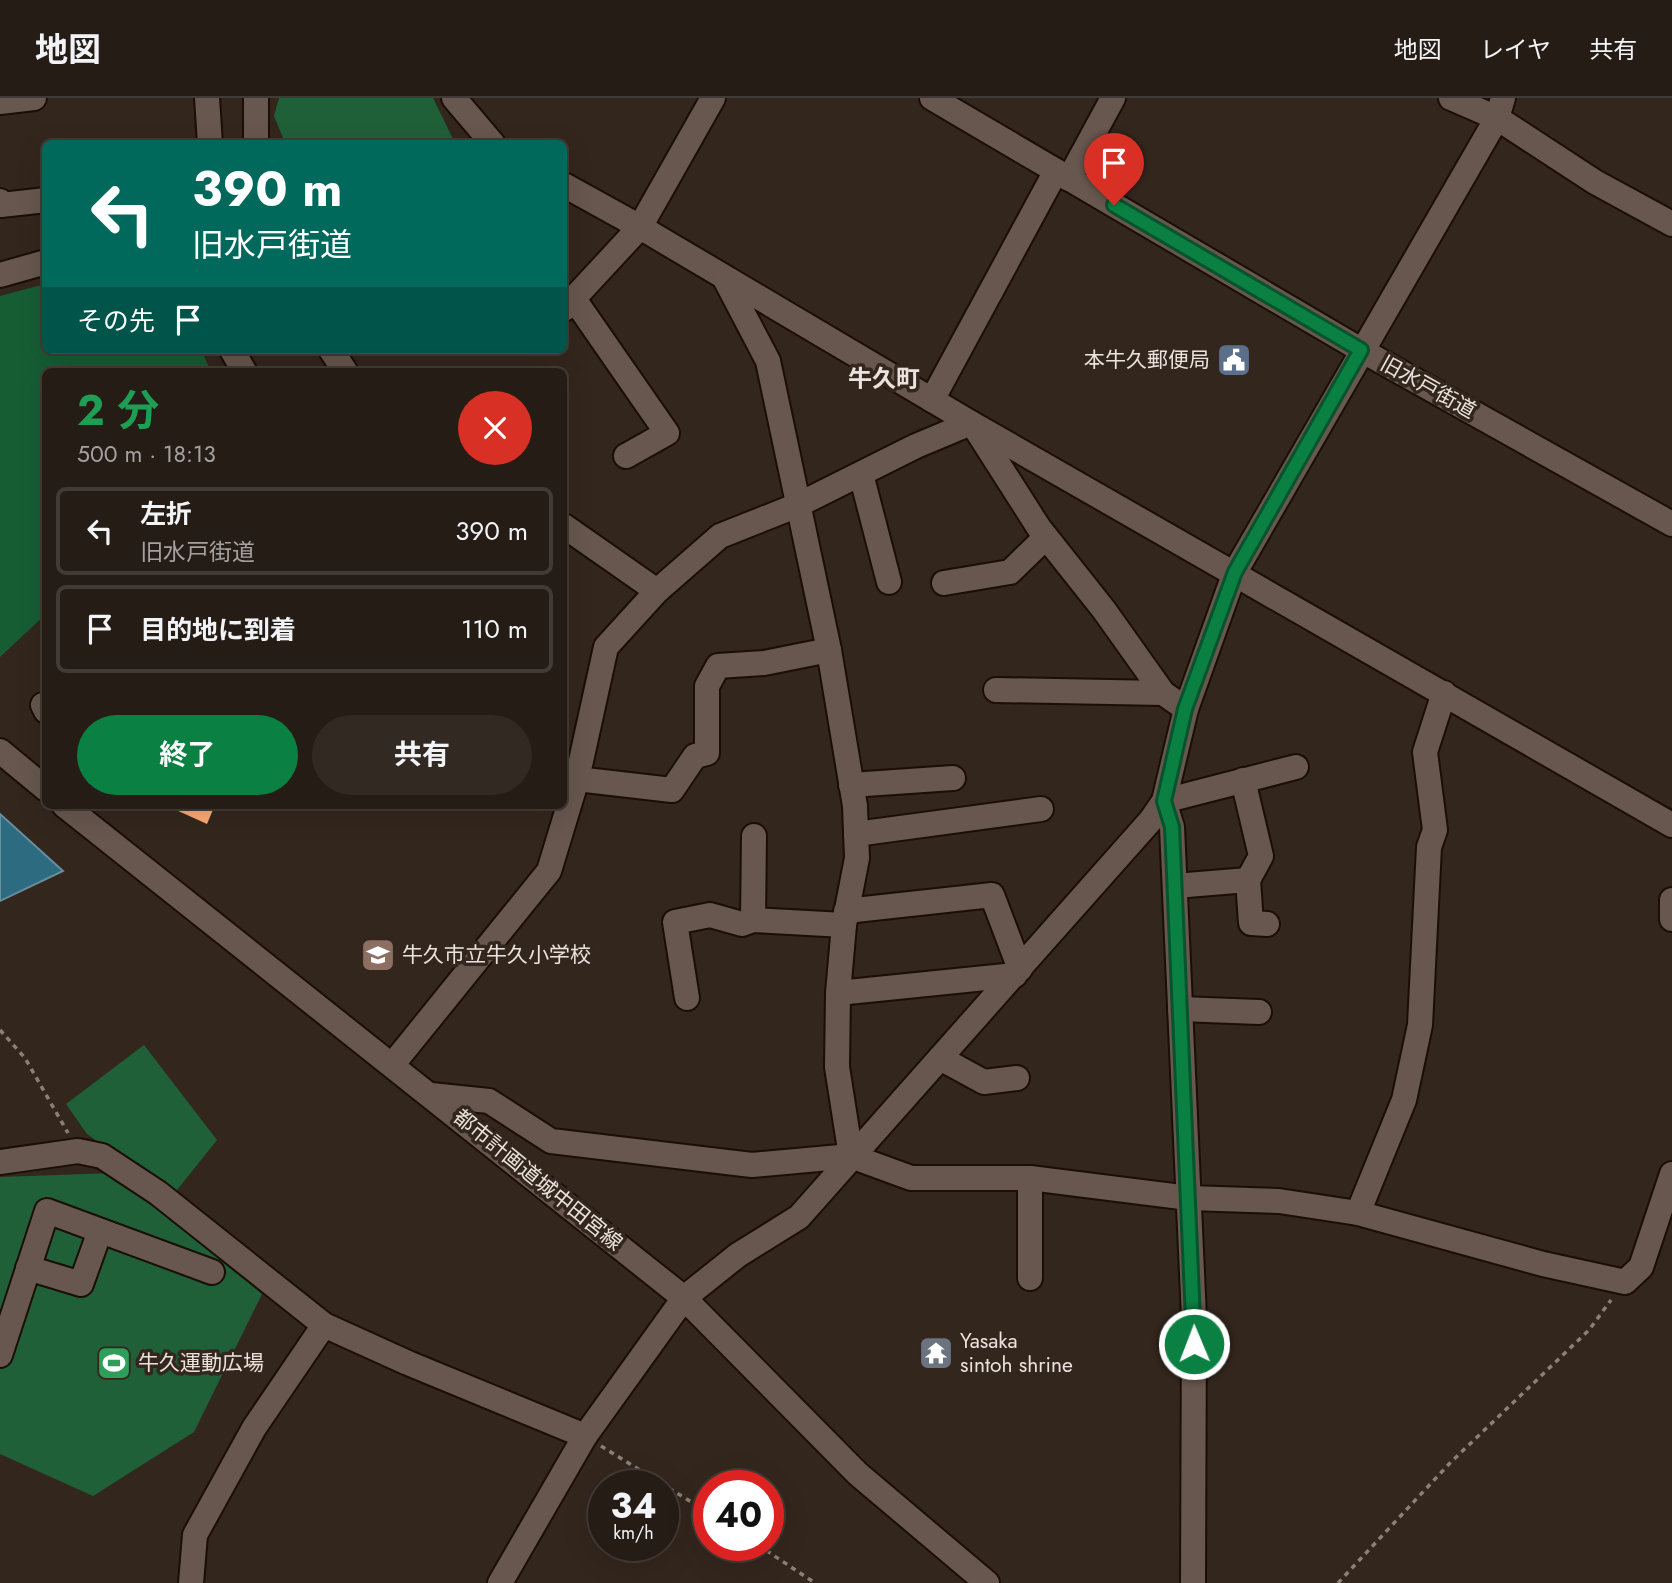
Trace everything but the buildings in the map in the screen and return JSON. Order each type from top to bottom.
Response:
[{"type":"street","points":[[0,102],[34,98]]},
{"type":"street","points":[[206,98],[211,140]]},
{"type":"street","points":[[256,98],[256,140]]},
{"type":"street","points":[[454,98],[486,140]]},
{"type":"street","points":[[626,456],[667,433],[569,305],[640,228],[713,98]]},
{"type":"street","name":"旧水戸街道","points":[[932,98],[1361,350],[1672,524]]},
{"type":"street","points":[[932,400],[1063,175],[1113,98]]},
{"type":"street","points":[[1451,98],[1500,108],[1595,182],[1672,224]]},
{"type":"street","points":[[500,1583],[585,1436],[684,1298],[738,1255],[799,1217],[850,1156],[1151,820],[1164,801],[1185,709],[1235,572],[1500,108]]},
{"type":"street","points":[[567,187],[971,423],[1665,821],[1672,845]]},
{"type":"street","points":[[0,201],[1,205],[42,200]]},
{"type":"street","points":[[0,275],[42,263]]},
{"type":"street","points":[[725,278],[768,361],[829,650],[851,785],[857,858],[845,918],[838,993],[837,1067],[850,1156]]},
{"type":"street","points":[[393,1065],[549,871],[577,779],[606,647],[657,591],[720,536],[798,505],[971,423]]},
{"type":"street","points":[[971,423],[1046,537],[1104,610],[1163,692],[1185,709]]},
{"type":"street","points":[[861,474],[889,582]]},
{"type":"street","points":[[567,528],[657,591]]},
{"type":"street","points":[[944,583],[1010,572],[1046,537]]},
{"type":"street","points":[[577,779],[672,790],[695,756],[708,753],[707,686],[718,666],[764,663],[829,650]]},
{"type":"street","points":[[996,690],[1163,692]]},
{"type":"street","points":[[1358,1213],[1404,1100],[1420,1026],[1429,847],[1435,830],[1425,752],[1444,692]]},
{"type":"street","points":[[0,751],[42,786]]},
{"type":"street","points":[[1164,801],[1296,767]]},
{"type":"street","points":[[851,785],[953,778]]},
{"type":"street","points":[[1243,780],[1261,856],[1248,880],[1251,923],[1267,924]]},
{"type":"street","points":[[1164,801],[1172,827],[1189,1198],[1194,1344],[1193,1583]]},
{"type":"street","name":"都市計画道城中田宮線","points":[[69,809],[432,1095],[684,1298],[858,1475],[987,1583]]},
{"type":"street","points":[[94,809],[112,845]]},
{"type":"street","points":[[856,834],[1041,809]]},
{"type":"street","points":[[753,920],[754,836]]},
{"type":"street","points":[[1175,886],[1248,880]]},
{"type":"street","points":[[687,998],[676,922],[710,915],[742,924],[753,920],[845,918],[992,895],[1017,972]]},
{"type":"street","points":[[1672,900],[1672,919]]},
{"type":"street","points":[[838,993],[1017,972]]},
{"type":"street","points":[[1180,1009],[1259,1012]]},
{"type":"street","points":[[940,1058],[984,1082],[1017,1078]]},
{"type":"street","points":[[432,1095],[489,1101],[551,1141],[752,1165],[850,1156],[911,1178],[1030,1178],[1189,1198],[1279,1201],[1358,1213],[1543,1264],[1625,1282],[1641,1268],[1672,1174]]},
{"type":"street","points":[[0,1162],[78,1151],[102,1156],[158,1193],[324,1325],[585,1436]]},
{"type":"street","points":[[1030,1178],[1030,1278]]},
{"type":"street","points":[[0,1355],[47,1211],[212,1272]]},
{"type":"street","points":[[29,1269],[81,1284],[100,1231]]},
{"type":"street","points":[[191,1583],[195,1535],[254,1428],[324,1325]]},
{"type":"path","points":[[0,1030],[25,1058],[78,1151]]},
{"type":"path","points":[[1338,1583],[1450,1463],[1589,1330],[1625,1282]]},
{"type":"path","points":[[585,1436],[693,1503]]},
{"type":"path","points":[[782,1561],[815,1583]]},
{"type":"green space","points":[[279,98],[433,98],[454,140],[284,140],[274,116]]},
{"type":"green space","points":[[42,285],[42,354],[203,354],[210,368],[42,368],[42,618],[0,657],[0,296]]},
{"type":"green space","points":[[144,1045],[217,1140],[173,1195],[87,1134],[66,1104]]},
{"type":"green space","name":"牛久運動広場","points":[[114,1173],[262,1294],[194,1432],[93,1496],[0,1454],[0,1177]]},
{"type":"water","points":[[0,814],[63,871],[0,901]]},
{"type":"place","name":"本牛久郵便局","points":[[1234,360]]},
{"type":"place","name":"牛久市立牛久小学校","points":[[378,955]]},
{"type":"place","name":"Yasaka sintoh shrine","points":[[936,1353]]},
{"type":"place","name":"牛久運動広場","points":[[114,1363]]},
{"type":"district","name":"牛久町","points":[[884,378]]},
{"type":"route","points":[[1114,205],[1361,350],[1235,572],[1185,709],[1164,801],[1172,827],[1194,1344]]}]
